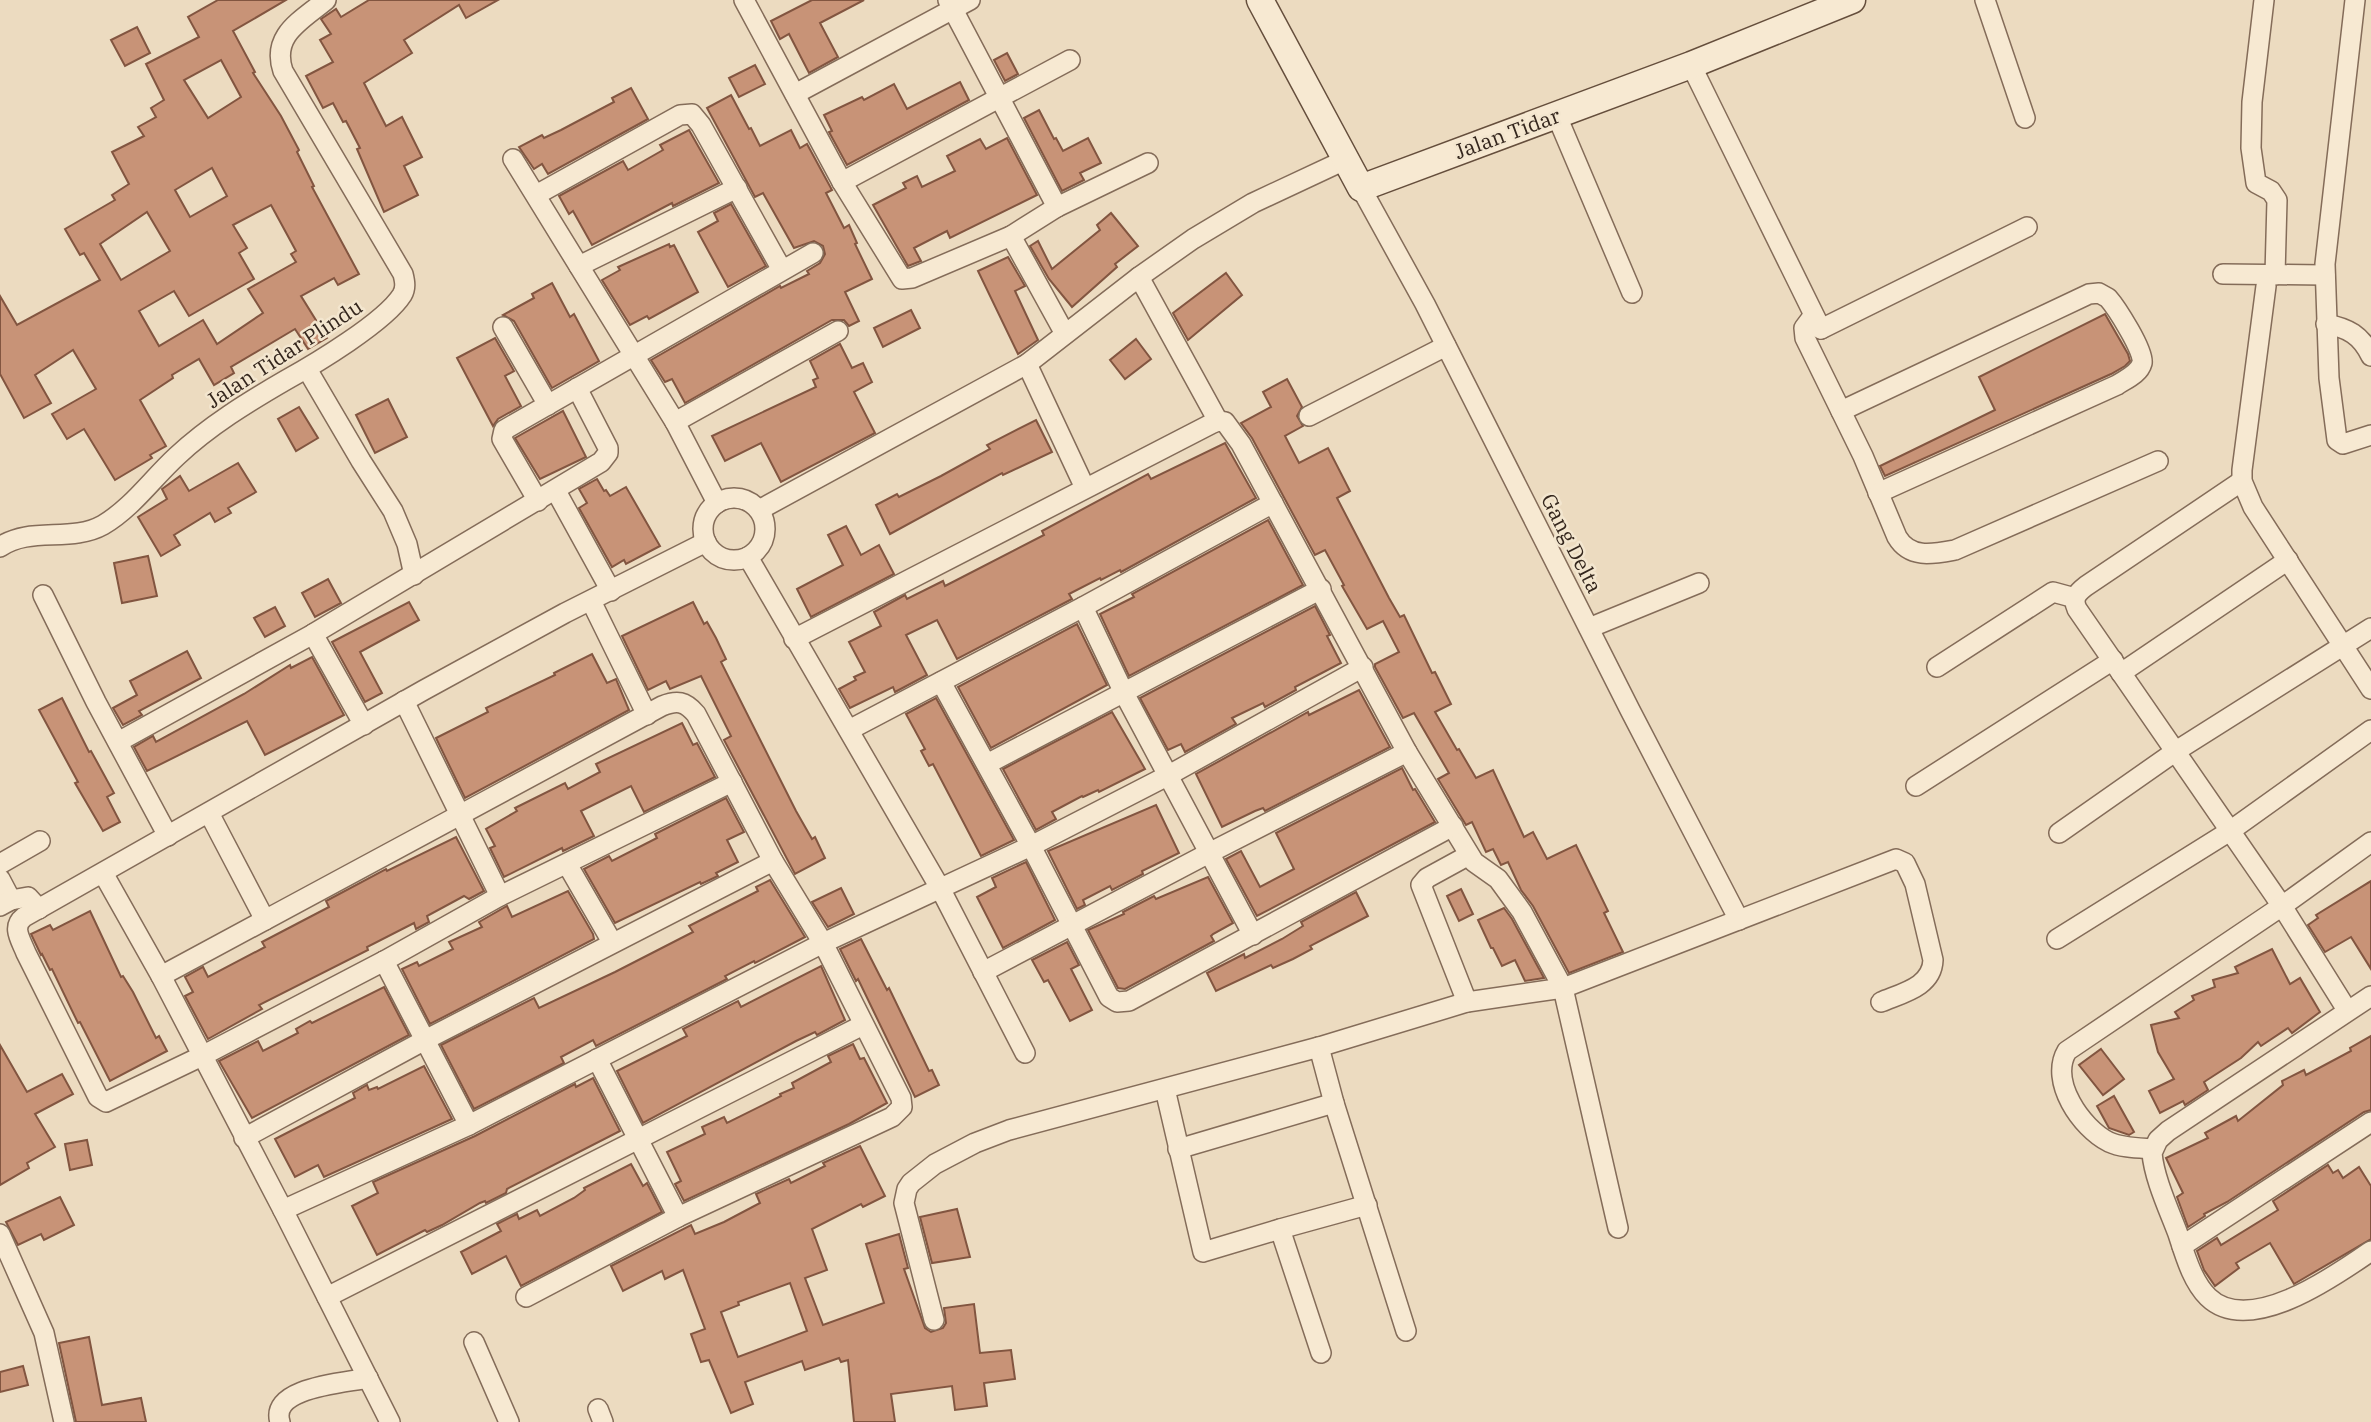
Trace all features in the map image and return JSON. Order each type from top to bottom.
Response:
[{"type":"main road","points":[[1260,0],[1348,159],[1361,188]]},
{"type":"main road","name":"Jalan Tidar","points":[[1361,188],[1691,65],[1852,0]]},
{"type":"street","name":"Jalan Tidar Plindu","points":[[0,547],[22,537],[75,535],[100,527],[124,511],[174,458],[198,437],[258,397],[307,369],[384,315],[401,295],[405,287],[402,274],[283,71],[279,58],[282,40],[326,0]]},
{"type":"street","points":[[745,0],[842,182],[902,279],[912,278],[1011,236],[1057,206],[1148,163]]},
{"type":"street","points":[[1985,0],[2025,118]]},
{"type":"street","points":[[2264,0],[2252,102],[2251,148],[2256,183],[2271,191],[2277,200],[2271,280],[2244,441],[2242,481],[2253,507],[2371,689]]},
{"type":"street","points":[[2355,0],[2325,275],[2326,324],[2329,378],[2337,440],[2343,444],[2371,435]]},
{"type":"street","points":[[794,94],[957,3],[1000,97],[1057,206]]},
{"type":"street","points":[[842,182],[1070,60]]},
{"type":"street","points":[[1691,65],[1821,329]]},
{"type":"street","points":[[536,195],[687,113],[692,114],[701,125],[782,270]]},
{"type":"street","points":[[1556,114],[1632,293]]},
{"type":"street","points":[[513,159],[675,422],[717,503]]},
{"type":"street","points":[[759,510],[1027,364],[1139,277],[1193,239],[1253,203],[1348,159]]},
{"type":"street","points":[[579,266],[737,188]]},
{"type":"street","name":"Gang Delta","points":[[1361,188],[1446,346],[1739,919]]},
{"type":"street","points":[[1821,329],[2027,227]]},
{"type":"street","points":[[1011,236],[1065,334]]},
{"type":"street","points":[[538,501],[501,436],[504,430],[813,253]]},
{"type":"street","points":[[2223,274],[2271,280],[2325,275]]},
{"type":"street","points":[[1139,277],[1218,421]]},
{"type":"street","points":[[1841,411],[2089,294],[2099,293],[2108,298],[2140,352],[2142,363],[2136,372],[2117,385],[1878,493]]},
{"type":"street","points":[[1821,329],[1813,316],[1804,328],[1805,338],[1897,537],[1906,548],[1926,554],[1955,550],[2158,461]]},
{"type":"street","points":[[2326,324],[2352,332],[2365,342],[2371,356]]},
{"type":"street","points":[[503,327],[548,405]]},
{"type":"street","points":[[675,422],[838,331]]},
{"type":"street","points":[[1309,416],[1446,346]]},
{"type":"street","points":[[1027,364],[1085,488]]},
{"type":"street","points":[[307,369],[360,461],[393,511],[407,544],[414,575]]},
{"type":"street","points":[[118,742],[313,634],[592,468],[608,453],[608,448],[577,388]]},
{"type":"street","points":[[794,639],[1085,488],[1218,421],[1224,422],[1234,432],[1408,752],[1469,855],[1480,868],[1498,879],[1506,888],[1563,988],[1618,1228]]},
{"type":"street","points":[[2075,598],[2085,586],[2242,481]]},
{"type":"street","points":[[556,491],[611,591]]},
{"type":"street","points":[[728,498],[740,498],[751,502],[759,510],[765,531],[757,551],[748,557],[732,560],[716,555],[706,542],[703,524],[710,508],[717,503],[728,498]]},
{"type":"street","points":[[849,730],[1273,503]]},
{"type":"street","points":[[706,542],[404,701],[39,909],[20,921],[18,935],[100,1100],[109,1101],[384,961],[500,896],[732,782]]},
{"type":"street","points":[[748,557],[940,888],[1025,1053]]},
{"type":"street","points":[[1916,786],[2117,667],[2288,560]]},
{"type":"street","points":[[1589,628],[1699,583]]},
{"type":"street","points":[[987,764],[1321,589]]},
{"type":"street","points":[[1937,667],[2053,592],[2075,598]]},
{"type":"street","points":[[43,595],[168,836]]},
{"type":"street","points":[[2075,598],[2077,609],[2282,906],[2347,1010]]},
{"type":"street","points":[[591,601],[647,715]]},
{"type":"street","points":[[1083,607],[1124,692],[1252,935]]},
{"type":"street","points":[[2059,833],[2176,751],[2371,628]]},
{"type":"street","points":[[313,634],[363,725]]},
{"type":"street","points":[[284,1210],[469,1125],[823,943],[1031,846],[1168,775],[1363,667]]},
{"type":"street","points":[[941,682],[1031,846],[1109,997],[1120,1003],[1129,1001],[1453,825]]},
{"type":"street","points":[[404,701],[500,896]]},
{"type":"street","points":[[161,976],[647,715],[676,702],[688,706],[696,714],[773,861],[823,943],[901,1098],[902,1107],[898,1113],[678,1217],[526,1297]]},
{"type":"street","points":[[2057,939],[2230,831],[2371,730]]},
{"type":"street","points":[[983,972],[1408,752]]},
{"type":"street","points":[[209,813],[265,920]]},
{"type":"street","points":[[0,864],[40,841]]},
{"type":"street","points":[[2153,1149],[2118,1146],[2091,1129],[2066,1091],[2060,1070],[2067,1051],[2282,906],[2371,842]]},
{"type":"street","points":[[1467,1002],[1421,886],[1427,878],[1469,855]]},
{"type":"street","points":[[934,1320],[904,1203],[907,1189],[911,1183],[948,1156],[1009,1130],[1319,1047],[1467,1002],[1563,988],[1896,859],[1908,868],[1915,884],[1933,969],[1921,985],[1881,1002]]},
{"type":"street","points":[[244,1138],[612,942],[773,861]]},
{"type":"street","points":[[567,864],[612,942]]},
{"type":"street","points":[[103,873],[161,976],[284,1210],[390,1422]]},
{"type":"street","points":[[0,879],[5,903],[28,897],[39,909]]},
{"type":"street","points":[[384,961],[469,1125]]},
{"type":"street","points":[[2370,999],[2347,1010],[2168,1131],[2158,1140],[2152,1158],[2194,1275],[2210,1298],[2218,1304],[2248,1311],[2274,1307],[2371,1251]]},
{"type":"street","points":[[327,1297],[863,1025]]},
{"type":"street","points":[[1319,1047],[1406,1331]]},
{"type":"street","points":[[597,1059],[678,1217]]},
{"type":"street","points":[[1165,1089],[1203,1252],[1367,1205]]},
{"type":"street","points":[[1178,1149],[1334,1102]]},
{"type":"street","points":[[2182,1246],[2371,1122]]},
{"type":"street","points":[[1280,1229],[1321,1353]]},
{"type":"street","points":[[0,1234],[44,1333],[64,1422]]},
{"type":"street","points":[[474,1342],[509,1422]]},
{"type":"street","points":[[280,1422],[280,1406],[297,1393],[368,1378]]},
{"type":"building","points":[[218,0],[286,0],[233,31],[255,72],[253,73],[299,150],[297,152],[314,186],[312,187],[359,274],[338,285],[334,278],[301,296],[327,338],[308,349],[295,329],[231,367],[234,373],[214,385],[199,359],[172,375],[173,378],[140,400],[166,446],[150,455],[152,458],[115,480],[84,429],[67,439],[52,414],[96,389],[73,350],[35,375],[51,403],[24,418],[0,374],[0,296],[17,325],[100,280],[84,253],[80,255],[65,229],[115,200],[112,195],[129,184],[112,152],[144,136],[138,127],[156,117],[151,108],[164,100],[146,64],[199,37],[188,17]],"holes":[[[221,60],[241,97],[208,118],[184,80]],[[212,168],[227,196],[190,217],[175,190]],[[271,205],[296,251],[291,254],[296,262],[248,289],[263,313],[217,344],[203,320],[159,346],[139,311],[174,291],[189,316],[254,279],[239,253],[247,248],[233,225]],[[147,212],[170,251],[121,280],[100,244]]]},
{"type":"building","points":[[369,0],[498,0],[466,18],[459,5],[404,40],[412,53],[364,83],[386,126],[402,117],[422,157],[404,166],[418,195],[384,212],[357,149],[360,148],[346,121],[343,122],[333,103],[323,108],[306,76],[333,62],[320,40],[331,34],[321,19],[336,9],[341,17]]},
{"type":"building","points":[[812,0],[864,0],[820,23],[838,57],[809,73],[789,34],[780,39],[771,21]]},
{"type":"building","points":[[137,27],[150,53],[125,66],[111,40]]},
{"type":"building","points":[[1007,53],[1018,74],[1005,81],[994,60]]},
{"type":"building","points":[[755,65],[765,84],[739,97],[729,78]]},
{"type":"building","points":[[960,82],[969,100],[847,165],[829,132],[832,131],[824,115],[862,97],[864,100],[894,84],[907,109]]},
{"type":"building","points":[[631,88],[648,119],[548,174],[542,164],[534,169],[519,147],[542,135],[544,138],[561,130],[614,102],[612,98]]},
{"type":"building","points":[[731,95],[760,146],[791,130],[800,148],[807,144],[832,190],[826,193],[844,228],[849,225],[872,279],[845,292],[859,321],[849,326],[844,320],[832,320],[685,403],[672,379],[665,382],[651,360],[780,286],[781,288],[809,274],[807,271],[820,263],[825,254],[823,246],[814,241],[794,248],[763,193],[755,197],[707,108]]},
{"type":"building","points":[[1039,110],[1063,151],[1088,138],[1101,163],[1080,173],[1084,180],[1062,191],[1024,118]]},
{"type":"building","points":[[689,130],[719,183],[673,206],[672,203],[592,245],[573,211],[569,214],[559,196],[623,161],[628,170],[663,150],[660,145]]},
{"type":"building","points":[[1007,138],[1037,195],[950,238],[947,231],[914,248],[921,261],[908,266],[873,205],[906,188],[903,183],[917,176],[922,187],[955,171],[947,156],[980,139],[986,149]]},
{"type":"building","points":[[731,204],[766,266],[728,287],[698,232],[718,221],[714,213]]},
{"type":"building","points":[[1111,213],[1138,246],[1115,264],[1117,267],[1072,307],[1049,279],[1030,246],[1038,241],[1052,269],[1100,230],[1097,225]]},
{"type":"building","points":[[669,244],[670,247],[674,245],[698,292],[649,319],[647,316],[630,325],[602,280],[620,270],[618,267]]},
{"type":"building","points":[[1008,257],[1025,286],[1015,291],[1038,340],[1018,354],[978,271]]},
{"type":"building","points":[[1226,273],[1242,295],[1188,340],[1173,313]]},
{"type":"building","points":[[552,283],[570,317],[574,314],[599,361],[552,388],[514,321],[503,315],[534,298],[532,294]]},
{"type":"building","points":[[911,310],[920,328],[883,347],[874,328]]},
{"type":"building","points":[[2105,314],[2128,354],[2130,361],[2125,366],[1885,476],[1880,466],[1995,410],[1979,377]]},
{"type":"building","points":[[495,338],[514,371],[505,376],[521,406],[498,419],[493,426],[457,358]]},
{"type":"building","points":[[1136,339],[1151,359],[1125,379],[1110,360]]},
{"type":"building","points":[[840,344],[852,368],[863,363],[872,382],[854,392],[875,433],[781,482],[761,443],[725,461],[712,436],[816,387],[813,380],[818,378],[810,361]]},
{"type":"building","points":[[1287,379],[1302,407],[1297,416],[1303,426],[1285,436],[1299,463],[1328,448],[1350,491],[1337,498],[1389,598],[1400,617],[1404,615],[1432,673],[1435,672],[1451,704],[1435,712],[1457,750],[1459,749],[1476,778],[1493,770],[1524,837],[1533,832],[1547,859],[1576,845],[1608,911],[1604,913],[1623,952],[1569,973],[1508,862],[1501,865],[1493,849],[1486,852],[1472,822],[1466,825],[1438,779],[1449,773],[1414,713],[1403,718],[1375,667],[1375,664],[1399,652],[1383,621],[1367,629],[1325,550],[1315,555],[1252,438],[1241,423],[1271,407],[1263,392]]},
{"type":"building","points":[[388,399],[407,437],[375,453],[356,415]]},
{"type":"building","points":[[299,407],[318,438],[296,451],[278,419]]},
{"type":"building","points":[[563,411],[586,457],[540,479],[515,438]]},
{"type":"building","points":[[1036,420],[1052,452],[1003,475],[1002,473],[890,534],[876,505],[941,476],[990,449],[987,445]]},
{"type":"building","points":[[1225,443],[1256,498],[1121,572],[1120,570],[1101,580],[1100,578],[1069,594],[1072,599],[957,659],[937,620],[906,635],[927,675],[895,692],[893,687],[850,708],[839,689],[865,672],[849,642],[881,626],[874,612],[905,595],[907,599],[943,581],[945,586],[1044,535],[1042,531],[1148,474],[1151,479]]},
{"type":"building","points":[[238,463],[256,492],[228,508],[231,513],[215,522],[210,513],[174,535],[180,545],[161,556],[138,517],[167,499],[162,489],[180,476],[189,491]]},
{"type":"building","points":[[597,479],[610,496],[626,487],[660,546],[626,564],[624,560],[612,567],[579,508],[587,503],[579,489]]},
{"type":"building","points":[[1268,520],[1303,585],[1129,676],[1100,614]]},
{"type":"building","points":[[846,526],[861,555],[879,545],[894,574],[811,617],[797,589],[843,565],[828,535]]},
{"type":"building","points":[[148,556],[157,596],[122,603],[114,563]]},
{"type":"building","points":[[328,579],[341,603],[315,617],[302,593]]},
{"type":"building","points":[[409,602],[419,620],[360,652],[382,693],[365,702],[332,642]]},
{"type":"building","points":[[693,602],[704,624],[707,622],[716,638],[726,659],[721,662],[796,811],[812,839],[815,837],[825,858],[795,874],[724,740],[731,736],[701,676],[670,689],[666,681],[648,690],[622,636]]},
{"type":"building","points":[[1315,606],[1341,663],[1295,687],[1296,690],[1265,707],[1263,703],[1232,718],[1236,724],[1185,752],[1181,744],[1168,750],[1140,698]]},
{"type":"building","points":[[275,607],[285,626],[265,637],[254,618]]},
{"type":"building","points":[[1077,624],[1107,685],[991,748],[958,687]]},
{"type":"building","points":[[187,651],[201,678],[139,711],[142,715],[123,725],[113,708],[137,695],[130,681]]},
{"type":"building","points":[[592,654],[607,683],[616,679],[629,710],[465,798],[436,738],[488,712],[486,708]]},
{"type":"building","points":[[312,657],[344,715],[265,755],[247,721],[147,771],[134,747],[153,736],[156,742],[244,694],[290,665],[291,668]]},
{"type":"building","points":[[1359,690],[1390,747],[1265,811],[1263,808],[1222,827],[1196,774],[1308,712],[1309,715]]},
{"type":"building","points":[[62,698],[89,752],[91,751],[114,793],[107,797],[120,822],[103,831],[75,783],[78,782],[39,710]]},
{"type":"building","points":[[936,698],[1014,840],[981,856],[933,764],[929,766],[921,751],[925,749],[906,714]]},
{"type":"building","points":[[1112,712],[1145,769],[1052,812],[1056,819],[1036,830],[1003,769]]},
{"type":"building","points":[[682,723],[693,745],[697,743],[715,777],[644,812],[631,786],[581,811],[594,836],[563,851],[562,848],[504,877],[490,848],[495,846],[486,829],[517,811],[515,808],[565,783],[568,789],[600,772],[596,764]]},
{"type":"building","points":[[1402,768],[1435,822],[1257,916],[1226,859],[1241,851],[1260,887],[1294,869],[1276,833]]},
{"type":"building","points":[[726,798],[744,832],[727,840],[738,862],[716,873],[718,876],[615,923],[584,869],[609,856],[612,861],[657,838],[655,834]]},
{"type":"building","points":[[1156,805],[1179,853],[1142,871],[1143,874],[1112,890],[1110,886],[1083,900],[1085,905],[1077,909],[1048,851]]},
{"type":"building","points":[[456,837],[484,891],[469,899],[464,896],[427,916],[429,922],[416,929],[414,923],[367,947],[368,950],[259,1005],[262,1009],[208,1039],[185,996],[193,992],[185,977],[203,967],[208,977],[265,947],[262,942],[329,907],[326,901],[386,869],[387,871]]},
{"type":"building","points":[[1026,862],[1055,920],[1003,948],[977,897],[996,887],[992,878]]},
{"type":"building","points":[[1208,877],[1233,923],[1213,934],[1211,936],[1214,941],[1125,989],[1118,988],[1088,930],[1124,914],[1123,912],[1154,896],[1156,899]]},
{"type":"building","points":[[770,880],[805,937],[725,976],[727,979],[596,1046],[593,1040],[561,1057],[564,1063],[474,1109],[441,1045],[534,998],[539,1008],[615,972],[693,932],[689,926],[758,891],[756,887]]},
{"type":"building","points":[[2371,881],[2371,969],[2351,937],[2325,952],[2308,925],[2318,918],[2316,915]]},
{"type":"building","points":[[841,888],[854,914],[828,927],[812,902]]},
{"type":"building","points":[[1461,889],[1473,914],[1459,921],[1447,896]]},
{"type":"building","points":[[568,891],[594,939],[430,1024],[402,969],[417,962],[419,966],[453,949],[449,942],[482,927],[479,922],[507,906],[512,917]]},
{"type":"building","points":[[1356,892],[1368,916],[1310,946],[1312,949],[1293,959],[1273,968],[1271,965],[1216,991],[1207,973],[1282,939],[1303,926],[1301,922]]},
{"type":"building","points":[[1504,908],[1544,978],[1525,981],[1515,960],[1502,966],[1491,948],[1478,920]]},
{"type":"building","points":[[90,911],[121,977],[123,976],[133,992],[156,1038],[159,1036],[167,1051],[110,1081],[31,934],[50,925],[53,930]]},
{"type":"building","points":[[861,939],[887,990],[889,988],[929,1071],[932,1070],[939,1085],[915,1097],[858,979],[856,981],[840,949]]},
{"type":"building","points":[[1067,942],[1079,965],[1071,969],[1092,1010],[1070,1021],[1048,980],[1044,982],[1032,960]]},
{"type":"building","points":[[2272,949],[2290,984],[2300,978],[2320,1012],[2292,1033],[2288,1028],[2261,1046],[2258,1042],[2241,1058],[2204,1082],[2208,1090],[2185,1105],[2183,1101],[2160,1113],[2149,1091],[2174,1079],[2158,1052],[2151,1025],[2179,1018],[2175,1012],[2194,1000],[2192,996],[2215,987],[2213,980],[2238,973],[2235,967]]},
{"type":"building","points":[[821,966],[845,1020],[817,1035],[815,1032],[796,1041],[643,1123],[617,1071],[687,1036],[683,1029],[738,1001],[741,1007]]},
{"type":"building","points":[[384,987],[409,1035],[252,1118],[219,1061],[258,1041],[263,1051],[298,1033],[296,1029],[310,1021],[312,1023]]},
{"type":"building","points":[[2371,1036],[2371,1110],[2204,1214],[2205,1216],[2188,1227],[2177,1197],[2183,1193],[2166,1158],[2208,1138],[2205,1133],[2236,1116],[2238,1121],[2283,1085],[2282,1081],[2304,1070],[2306,1075],[2351,1051],[2350,1048]]},
{"type":"building","points":[[853,1044],[860,1059],[864,1058],[887,1103],[849,1124],[684,1201],[675,1184],[681,1181],[667,1152],[705,1134],[702,1127],[724,1117],[727,1123],[781,1096],[780,1094],[794,1088],[792,1083],[831,1062],[828,1056]]},
{"type":"building","points":[[0,1045],[27,1092],[62,1074],[73,1094],[35,1114],[55,1147],[27,1163],[29,1168],[0,1185]]},
{"type":"building","points":[[2101,1049],[2124,1079],[2103,1095],[2079,1065]]},
{"type":"building","points":[[424,1066],[452,1119],[324,1177],[318,1165],[295,1177],[275,1139],[355,1098],[353,1093],[367,1085],[369,1090],[378,1089]]},
{"type":"building","points":[[593,1078],[620,1131],[507,1189],[506,1193],[486,1203],[480,1203],[442,1225],[427,1232],[425,1230],[377,1255],[352,1206],[378,1193],[373,1182],[475,1136],[575,1084],[576,1087]]},
{"type":"building","points":[[2114,1096],[2134,1132],[2129,1135],[2109,1128],[2097,1106]]},
{"type":"building","points":[[87,1140],[92,1165],[70,1170],[65,1144]]},
{"type":"building","points":[[860,1146],[885,1196],[863,1207],[861,1204],[812,1229],[827,1270],[805,1278],[823,1325],[884,1303],[866,1244],[899,1234],[908,1268],[904,1269],[925,1328],[931,1332],[943,1328],[946,1323],[944,1308],[974,1304],[980,1353],[1011,1350],[1015,1379],[984,1383],[987,1406],[955,1410],[952,1386],[891,1394],[895,1422],[854,1422],[848,1360],[841,1362],[839,1358],[805,1370],[802,1361],[745,1382],[753,1404],[731,1413],[709,1360],[701,1362],[691,1334],[705,1329],[683,1270],[665,1279],[662,1271],[623,1291],[611,1266],[691,1225],[695,1234],[724,1222],[760,1203],[756,1194],[789,1179],[791,1183],[825,1166],[823,1163]],"holes":[[[790,1283],[807,1331],[738,1357],[721,1312],[739,1305],[738,1302]]]},
{"type":"building","points":[[631,1164],[643,1186],[647,1183],[662,1212],[521,1286],[506,1256],[472,1274],[461,1252],[501,1231],[497,1224],[517,1214],[519,1219],[537,1210],[540,1216],[574,1198],[585,1190],[584,1188]]},
{"type":"building","points":[[2328,1165],[2333,1173],[2338,1170],[2343,1178],[2359,1167],[2371,1186],[2371,1239],[2294,1284],[2270,1243],[2236,1263],[2239,1268],[2215,1286],[2204,1270],[2197,1251],[2217,1238],[2221,1245],[2278,1210],[2273,1201]]},
{"type":"building","points":[[60,1197],[74,1225],[44,1240],[41,1234],[18,1245],[6,1222]]},
{"type":"building","points":[[957,1209],[970,1257],[932,1263],[920,1217]]},
{"type":"building","points":[[89,1337],[102,1405],[141,1398],[146,1422],[76,1422],[59,1343]]},
{"type":"building","points":[[23,1366],[28,1385],[0,1392],[0,1372]]}]
